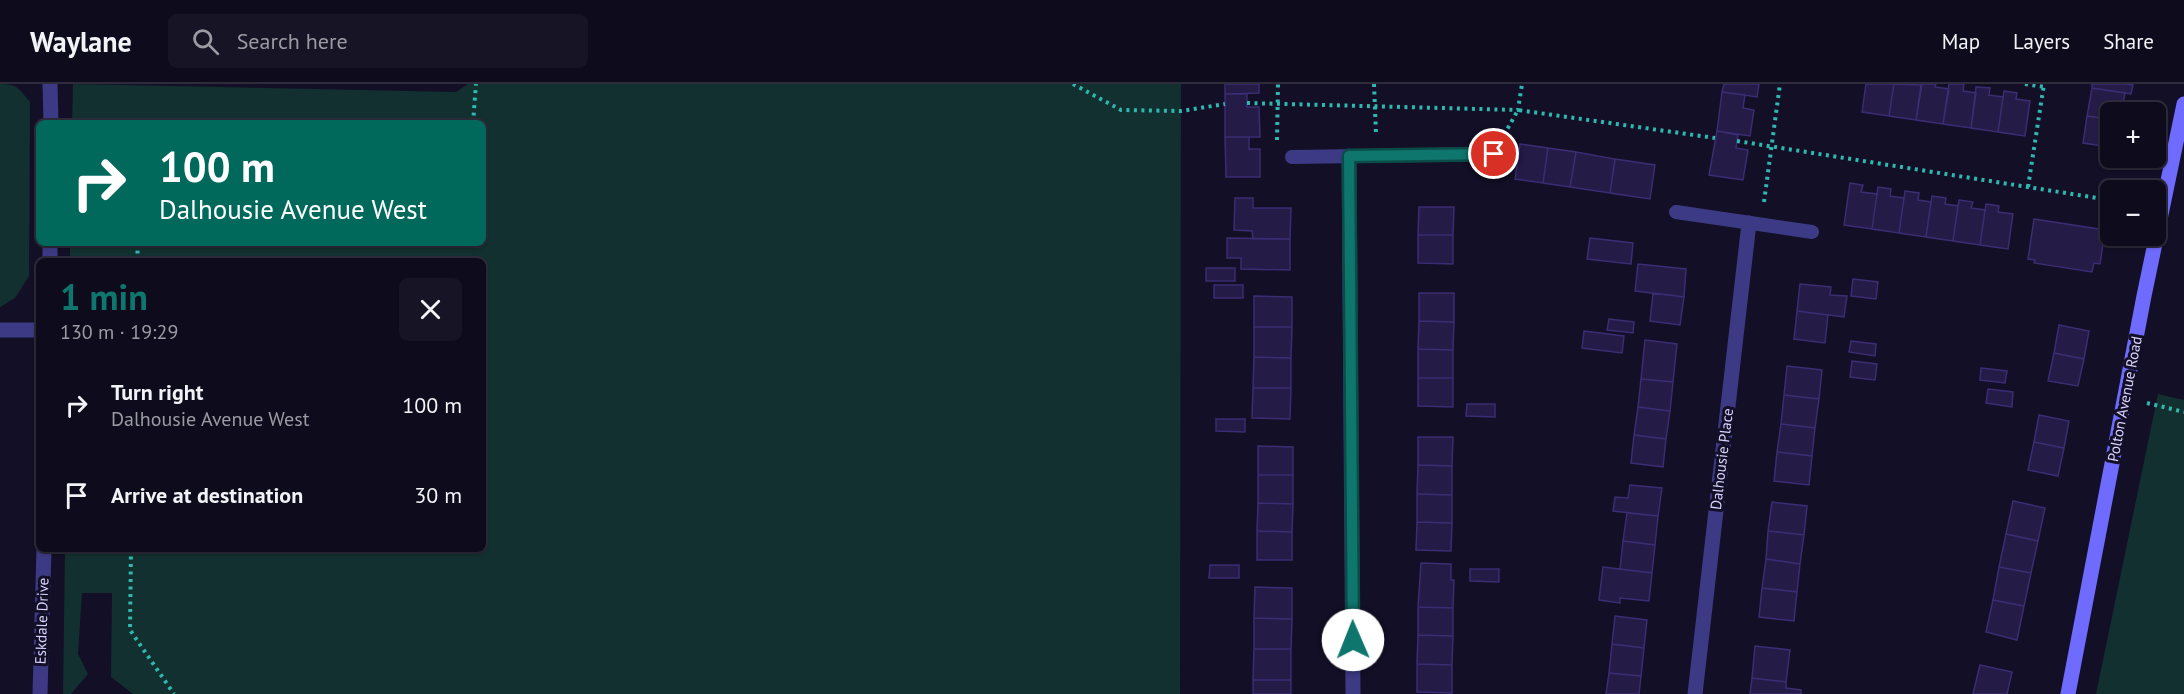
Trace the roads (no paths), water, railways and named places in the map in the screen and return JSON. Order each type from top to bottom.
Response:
[{"type":"street","points":[[50,84],[51,120]]},
{"type":"street","name":"Polton Avenue Road","points":[[2068,694],[2184,104]]},
{"type":"street","points":[[1349,156],[1353,694]]},
{"type":"street","name":"Dalhousie Place","points":[[1695,694],[1755,224]]},
{"type":"street","points":[[0,330],[36,330]]},
{"type":"street","name":"Eskdale Drive","points":[[40,694],[44,552]]},
{"type":"lane","points":[[1292,157],[1494,154]]},
{"type":"lane","points":[[1676,213],[1812,232]]}]
